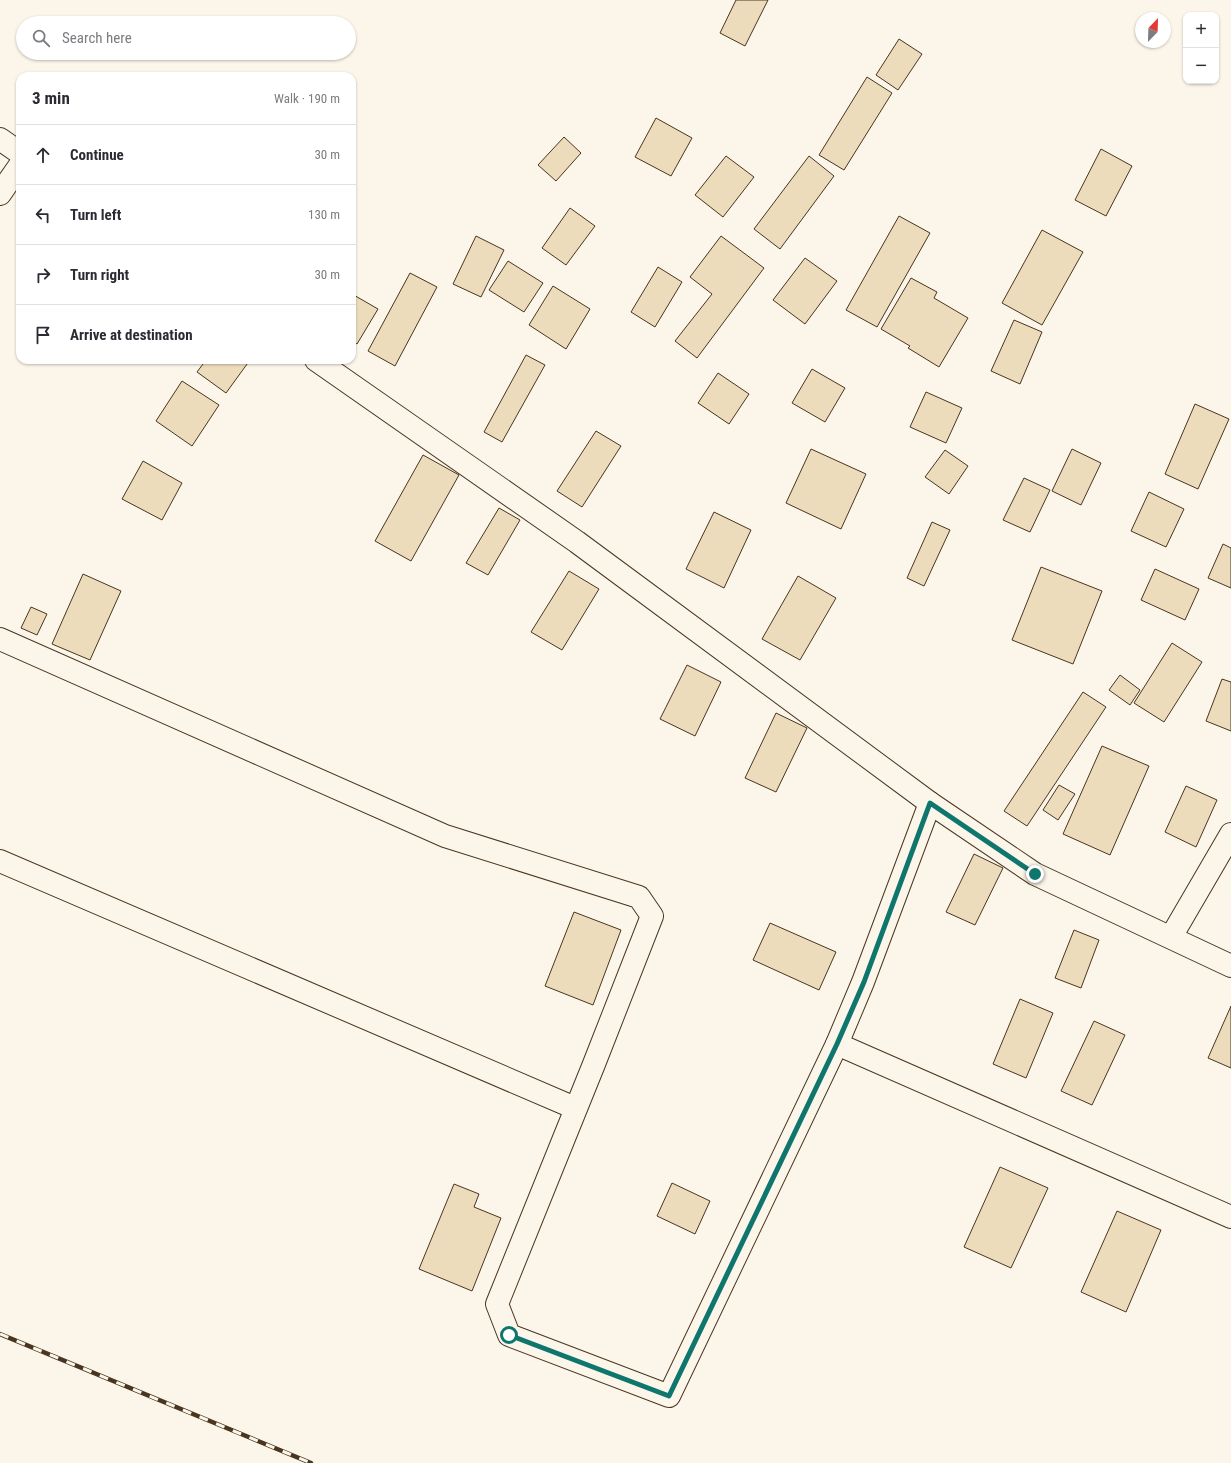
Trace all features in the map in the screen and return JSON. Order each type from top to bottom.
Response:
[{"type":"street","points":[[0,140],[16,151]]},
{"type":"street","points":[[0,194],[16,171]]},
{"type":"street","points":[[322,364],[577,542],[930,803],[1035,874],[1231,966]]},
{"type":"street","points":[[0,639],[445,836],[639,897],[652,916],[597,1057],[575,1108],[497,1304],[509,1335],[669,1396],[837,1044],[864,982],[930,803]]},
{"type":"street","points":[[1171,938],[1231,834]]},
{"type":"street","points":[[0,861],[575,1108]]},
{"type":"street","points":[[837,1044],[1231,1217]]},
{"type":"building","points":[[736,0],[768,0],[745,46],[720,33]]},
{"type":"building","points":[[899,39],[922,54],[898,90],[876,75]]},
{"type":"building","points":[[867,77],[892,93],[844,170],[819,155]]},
{"type":"building","points":[[656,118],[692,138],[671,176],[635,157]]},
{"type":"building","points":[[564,137],[581,153],[556,181],[538,165]]},
{"type":"building","points":[[1101,149],[1132,166],[1106,216],[1075,200]]},
{"type":"building","points":[[726,156],[754,177],[723,217],[695,195]]},
{"type":"building","points":[[809,156],[834,176],[780,249],[754,229]]},
{"type":"building","points":[[570,208],[595,226],[566,265],[542,248]]},
{"type":"building","points":[[899,216],[930,233],[877,327],[846,310]]},
{"type":"building","points":[[1042,230],[1083,252],[1042,325],[1002,303]]},
{"type":"building","points":[[476,236],[504,250],[481,297],[453,284]]},
{"type":"building","points":[[721,236],[764,268],[697,358],[675,341],[712,294],[690,277]]},
{"type":"building","points":[[805,258],[837,281],[805,324],[773,300]]},
{"type":"building","points":[[508,261],[543,283],[524,312],[489,290]]},
{"type":"building","points":[[658,267],[682,282],[655,327],[631,312]]},
{"type":"building","points":[[410,273],[437,287],[395,366],[368,351]]},
{"type":"building","points":[[911,278],[937,292],[934,298],[968,318],[939,367],[908,348],[910,346],[881,329]]},
{"type":"building","points":[[553,286],[590,309],[566,349],[529,325]]},
{"type":"building","points":[[356,296],[378,309],[356,343]]},
{"type":"building","points":[[1014,320],[1042,332],[1020,384],[991,371]]},
{"type":"building","points":[[526,355],[545,365],[502,442],[484,432]]},
{"type":"building","points":[[203,364],[247,364],[226,393],[197,372]]},
{"type":"building","points":[[812,369],[845,388],[825,422],[792,403]]},
{"type":"building","points":[[718,373],[749,394],[729,424],[698,403]]},
{"type":"building","points":[[182,381],[219,405],[192,446],[156,421]]},
{"type":"building","points":[[926,392],[962,408],[946,443],[910,427]]},
{"type":"building","points":[[1195,404],[1229,419],[1198,489],[1165,474]]},
{"type":"building","points":[[596,431],[621,446],[582,507],[557,491]]},
{"type":"building","points":[[811,449],[866,474],[841,529],[786,503]]},
{"type":"building","points":[[1072,449],[1101,463],[1081,505],[1052,491]]},
{"type":"building","points":[[945,450],[968,466],[949,494],[925,477]]},
{"type":"building","points":[[423,455],[459,475],[411,561],[375,541]]},
{"type":"building","points":[[143,461],[182,483],[162,520],[122,499]]},
{"type":"building","points":[[1024,478],[1050,490],[1030,532],[1003,520]]},
{"type":"building","points":[[1149,492],[1184,509],[1166,547],[1131,531]]},
{"type":"building","points":[[499,508],[520,520],[488,575],[466,563]]},
{"type":"building","points":[[714,512],[751,530],[724,588],[686,569]]},
{"type":"building","points":[[932,522],[950,530],[924,586],[907,578]]},
{"type":"building","points":[[1223,544],[1231,548],[1231,588],[1208,578]]},
{"type":"building","points":[[1041,567],[1102,591],[1073,664],[1012,640]]},
{"type":"building","points":[[1155,569],[1199,589],[1185,620],[1141,600]]},
{"type":"building","points":[[569,571],[599,589],[562,650],[531,632]]},
{"type":"building","points":[[83,574],[121,591],[90,660],[52,644]]},
{"type":"building","points":[[798,576],[836,598],[800,660],[762,639]]},
{"type":"building","points":[[31,607],[47,614],[37,635],[21,628]]},
{"type":"building","points":[[1172,643],[1202,662],[1164,722],[1134,703]]},
{"type":"building","points":[[687,665],[721,682],[695,736],[660,719]]},
{"type":"building","points":[[1120,675],[1140,690],[1130,705],[1109,690]]},
{"type":"building","points":[[1222,679],[1231,682],[1231,731],[1206,721]]},
{"type":"building","points":[[1083,692],[1106,707],[1027,826],[1004,811]]},
{"type":"building","points":[[776,713],[807,728],[776,792],[745,778]]},
{"type":"building","points":[[1102,746],[1149,766],[1110,855],[1063,834]]},
{"type":"building","points":[[1059,785],[1075,794],[1058,820],[1043,810]]},
{"type":"building","points":[[1186,786],[1217,800],[1196,847],[1165,832]]},
{"type":"building","points":[[974,854],[1003,868],[975,925],[946,912]]},
{"type":"building","points":[[574,912],[621,930],[593,1005],[545,986]]},
{"type":"building","points":[[770,923],[836,952],[819,990],[753,960]]},
{"type":"building","points":[[1074,930],[1099,940],[1081,988],[1055,978]]},
{"type":"building","points":[[1020,999],[1053,1013],[1026,1078],[993,1064]]},
{"type":"building","points":[[1231,1006],[1231,1068],[1208,1058]]},
{"type":"building","points":[[1094,1021],[1125,1035],[1092,1105],[1061,1091]]},
{"type":"building","points":[[1000,1167],[1048,1188],[1011,1268],[964,1247]]},
{"type":"building","points":[[672,1183],[710,1201],[695,1234],[657,1216]]},
{"type":"building","points":[[454,1184],[479,1194],[474,1207],[501,1218],[472,1291],[419,1269]]},
{"type":"building","points":[[1117,1211],[1161,1230],[1126,1312],[1081,1292]]},
{"type":"railway","points":[[0,1334],[311,1463]]},
{"type":"route","points":[[509,1335],[669,1396],[837,1044],[864,982],[930,803],[1035,874]]}]
